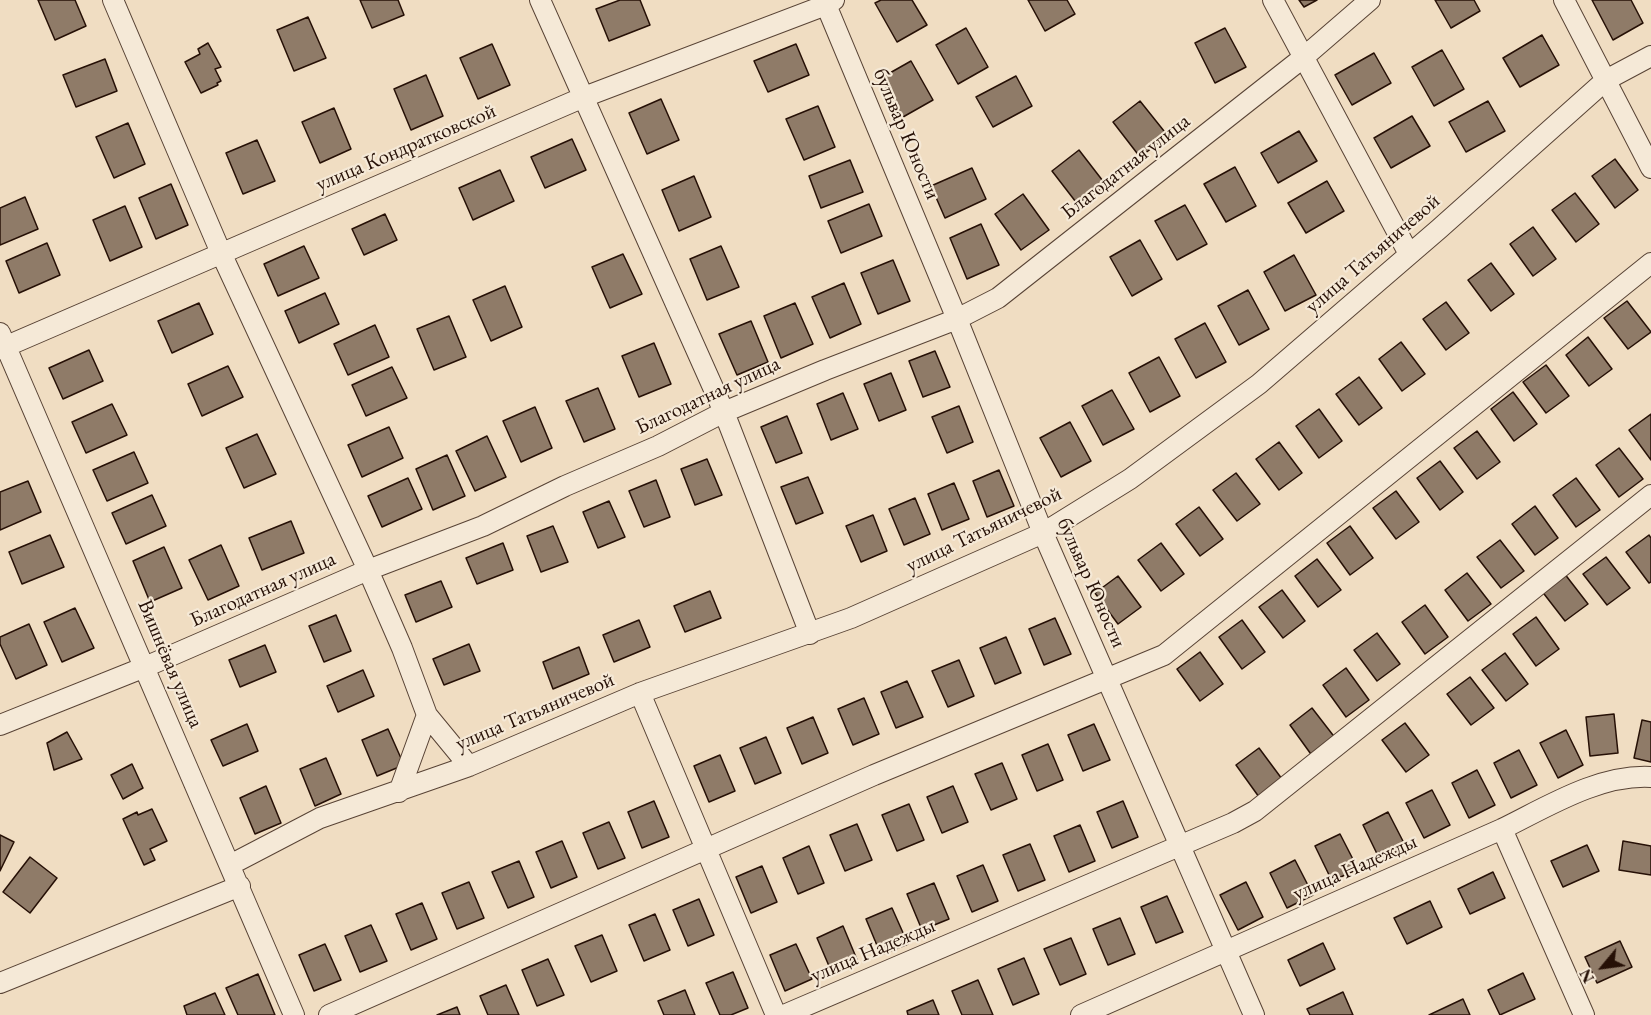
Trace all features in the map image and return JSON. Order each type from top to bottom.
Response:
[{"type":"street","points":[[113,0],[222,253],[368,570],[402,648],[427,715],[469,766]]},
{"type":"street","points":[[540,0],[724,412],[810,634]]},
{"type":"street","points":[[1273,0],[1408,254]]},
{"type":"street","name":"Благодатная улица","points":[[0,725],[145,667],[368,570],[483,525],[657,446],[724,412],[957,319],[999,298],[1304,57],[1371,0]]},
{"type":"street","points":[[1564,0],[1651,168]]},
{"type":"street","name":"улица Кондратковской","points":[[2,343],[222,253],[584,97],[828,2]]},
{"type":"street","name":"бульвар Юности","points":[[828,2],[1042,533],[1254,1015]]},
{"type":"street","name":"улица Татьяничевой","points":[[230,865],[320,818],[469,766],[640,693],[810,634],[1042,533],[1130,479],[1259,384],[1606,80],[1651,56]]},
{"type":"street","points":[[329,1015],[874,775],[1164,655],[1651,263]]},
{"type":"street","name":"Вишнёвая улица","points":[[2,343],[145,667],[294,1015]]},
{"type":"street","points":[[1180,846],[1233,824],[1255,811],[1651,495]]},
{"type":"street","points":[[640,693],[776,1015]]},
{"type":"street","points":[[399,792],[427,715]]},
{"type":"street","name":"улица Надежды","points":[[1081,1015],[1502,829],[1562,800],[1605,783],[1651,777]]},
{"type":"street","points":[[1502,829],[1584,1015]]},
{"type":"street","name":"улица Надежды","points":[[784,1015],[1180,846]]},
{"type":"street","points":[[0,983],[240,886]]},
{"type":"building","points":[[38,0],[75,0],[86,26],[55,40]]},
{"type":"building","points":[[360,0],[398,0],[404,15],[372,28]]},
{"type":"building","points":[[620,0],[640,0],[650,25],[609,41],[596,9]]},
{"type":"building","points":[[881,0],[912,0],[927,25],[897,42],[875,3]]},
{"type":"building","points":[[1028,0],[1067,0],[1075,14],[1045,31]]},
{"type":"building","points":[[1299,0],[1317,0],[1304,7]]},
{"type":"building","points":[[1435,0],[1474,0],[1480,11],[1451,28]]},
{"type":"building","points":[[1592,0],[1631,0],[1643,23],[1613,40]]},
{"type":"building","points":[[308,17],[326,58],[294,71],[277,30]]},
{"type":"building","points":[[966,28],[988,67],[958,84],[936,45]]},
{"type":"building","points":[[1225,28],[1246,67],[1215,83],[1195,43]]},
{"type":"building","points":[[1542,35],[1559,65],[1520,87],[1503,58]]},
{"type":"building","points":[[208,43],[221,67],[215,69],[221,81],[217,83],[218,85],[201,93],[185,62],[200,54],[198,49]]},
{"type":"building","points":[[492,44],[510,85],[478,99],[460,58]]},
{"type":"building","points":[[796,44],[809,75],[768,92],[754,61]]},
{"type":"building","points":[[1442,50],[1464,89],[1434,106],[1412,67]]},
{"type":"building","points":[[1374,53],[1391,83],[1352,105],[1335,75]]},
{"type":"building","points":[[105,59],[117,91],[76,107],[63,75]]},
{"type":"building","points":[[911,61],[933,100],[903,117],[881,78]]},
{"type":"building","points":[[426,75],[443,116],[411,130],[394,89]]},
{"type":"building","points":[[1016,76],[1032,106],[993,127],[976,97]]},
{"type":"building","points":[[661,99],[679,140],[647,154],[629,113]]},
{"type":"building","points":[[1140,101],[1168,136],[1140,157],[1113,122]]},
{"type":"building","points":[[1488,101],[1505,131],[1466,152],[1449,122]]},
{"type":"building","points":[[818,106],[835,147],[804,160],[786,119]]},
{"type":"building","points":[[334,108],[351,149],[320,163],[302,122]]},
{"type":"building","points":[[1412,116],[1430,146],[1391,168],[1374,138]]},
{"type":"building","points":[[128,123],[145,164],[114,178],[96,137]]},
{"type":"building","points":[[1299,131],[1317,161],[1278,183],[1261,153]]},
{"type":"building","points":[[572,139],[586,170],[545,188],[531,157]]},
{"type":"building","points":[[257,140],[275,181],[243,194],[226,153]]},
{"type":"building","points":[[1079,150],[1106,185],[1079,206],[1052,171]]},
{"type":"building","points":[[1615,159],[1638,190],[1615,208],[1592,176]]},
{"type":"building","points":[[850,160],[863,192],[821,208],[809,176]]},
{"type":"building","points":[[1235,167],[1256,206],[1226,222],[1204,184]]},
{"type":"building","points":[[972,168],[986,199],[945,218],[931,186]]},
{"type":"building","points":[[500,170],[514,201],[473,220],[459,188]]},
{"type":"building","points":[[694,176],[711,217],[679,231],[662,190]]},
{"type":"building","points":[[1327,181],[1344,211],[1306,233],[1288,203]]},
{"type":"building","points":[[171,184],[188,225],[156,239],[139,198]]},
{"type":"building","points":[[1575,193],[1599,224],[1576,242],[1552,210]]},
{"type":"building","points":[[1023,194],[1049,230],[1021,250],[995,214]]},
{"type":"building","points":[[25,197],[38,229],[0,245],[0,208]]},
{"type":"building","points":[[869,204],[882,236],[841,253],[828,221]]},
{"type":"building","points":[[1185,205],[1207,244],[1177,260],[1155,221]]},
{"type":"building","points":[[125,206],[142,247],[110,261],[93,220]]},
{"type":"building","points":[[385,214],[397,240],[364,255],[352,229]]},
{"type":"building","points":[[981,224],[999,265],[967,279],[950,238]]},
{"type":"building","points":[[1533,227],[1556,259],[1533,276],[1510,244]]},
{"type":"building","points":[[1140,240],[1162,279],[1132,296],[1110,257]]},
{"type":"building","points":[[47,243],[60,275],[19,293],[6,261]]},
{"type":"building","points":[[304,246],[319,278],[278,296],[264,264]]},
{"type":"building","points":[[721,246],[739,287],[707,300],[690,259]]},
{"type":"building","points":[[623,254],[642,294],[610,308],[592,267]]},
{"type":"building","points":[[1294,255],[1316,295],[1285,311],[1264,272]]},
{"type":"building","points":[[893,260],[910,301],[878,314],[861,273]]},
{"type":"building","points":[[1491,263],[1514,294],[1491,311],[1468,280]]},
{"type":"building","points":[[844,283],[861,324],[830,338],[812,297]]},
{"type":"building","points":[[505,286],[522,327],[491,341],[473,300]]},
{"type":"building","points":[[1248,290],[1269,329],[1239,345],[1218,306]]},
{"type":"building","points":[[325,293],[339,324],[299,343],[285,311]]},
{"type":"building","points":[[1627,301],[1651,332],[1628,349],[1604,318]]},
{"type":"building","points":[[1446,302],[1469,333],[1446,350],[1423,319]]},
{"type":"building","points":[[199,303],[213,334],[172,353],[158,321]]},
{"type":"building","points":[[795,303],[813,344],[781,358],[764,316]]},
{"type":"building","points":[[449,316],[466,357],[434,370],[417,329]]},
{"type":"building","points":[[751,321],[768,362],[737,375],[719,334]]},
{"type":"building","points":[[1205,323],[1226,362],[1196,378],[1175,339]]},
{"type":"building","points":[[375,325],[389,357],[348,375],[334,344]]},
{"type":"building","points":[[1588,337],[1612,369],[1589,386],[1566,355]]},
{"type":"building","points":[[1401,342],[1425,374],[1402,391],[1379,359]]},
{"type":"building","points":[[654,343],[671,384],[639,397],[622,356]]},
{"type":"building","points":[[89,350],[103,381],[63,399],[49,368]]},
{"type":"building","points":[[935,351],[950,387],[923,397],[909,361]]},
{"type":"building","points":[[1159,357],[1180,396],[1150,412],[1129,373]]},
{"type":"building","points":[[1546,365],[1569,396],[1546,413],[1523,382]]},
{"type":"building","points":[[228,366],[243,397],[202,416],[188,384]]},
{"type":"building","points":[[392,367],[407,398],[366,416],[352,385]]},
{"type":"building","points":[[891,373],[906,410],[879,421],[864,384]]},
{"type":"building","points":[[1359,377],[1382,408],[1359,425],[1336,394]]},
{"type":"building","points":[[598,388],[615,429],[584,442],[566,401]]},
{"type":"building","points":[[1112,390],[1134,429],[1103,445],[1082,406]]},
{"type":"building","points":[[1513,392],[1537,424],[1514,441],[1491,409]]},
{"type":"building","points":[[843,393],[858,429],[831,440],[817,404]]},
{"type":"building","points":[[112,404],[127,435],[86,453],[72,422]]},
{"type":"building","points":[[959,406],[973,442],[947,453],[932,417]]},
{"type":"building","points":[[535,407],[552,448],[521,462],[503,421]]},
{"type":"building","points":[[1319,409],[1342,441],[1319,458],[1296,426]]},
{"type":"building","points":[[1651,414],[1651,460],[1629,430]]},
{"type":"building","points":[[787,416],[802,453],[776,463],[761,427]]},
{"type":"building","points":[[1070,422],[1091,461],[1061,477],[1040,438]]},
{"type":"building","points":[[389,427],[403,458],[362,477],[348,445]]},
{"type":"building","points":[[1477,431],[1500,462],[1477,479],[1454,448]]},
{"type":"building","points":[[257,434],[276,474],[244,488],[226,448]]},
{"type":"building","points":[[487,436],[506,477],[475,491],[456,451]]},
{"type":"building","points":[[1279,442],[1302,473],[1279,490],[1256,459]]},
{"type":"building","points":[[1619,448],[1643,479],[1619,497],[1596,465]]},
{"type":"building","points":[[134,452],[148,483],[107,501],[93,470]]},
{"type":"building","points":[[447,455],[465,496],[433,510],[416,469]]},
{"type":"building","points":[[707,459],[722,495],[695,505],[681,469]]},
{"type":"building","points":[[1440,461],[1463,492],[1440,510],[1417,478]]},
{"type":"building","points":[[999,470],[1014,506],[987,517],[973,481]]},
{"type":"building","points":[[1236,473],[1260,504],[1237,521],[1213,490]]},
{"type":"building","points":[[808,477],[823,513],[796,524],[781,487]]},
{"type":"building","points":[[408,478],[422,509],[382,527],[368,496]]},
{"type":"building","points":[[1576,478],[1600,510],[1576,527],[1553,495]]},
{"type":"building","points":[[656,480],[670,517],[644,527],[629,491]]},
{"type":"building","points":[[28,481],[41,512],[0,530],[0,492]]},
{"type":"building","points":[[954,483],[969,519],[942,530],[928,494]]},
{"type":"building","points":[[1396,491],[1419,522],[1396,539],[1373,508]]},
{"type":"building","points":[[152,495],[166,526],[126,544],[112,513]]},
{"type":"building","points":[[915,498],[930,534],[904,545],[889,509]]},
{"type":"building","points":[[609,501],[625,537],[598,548],[583,512]]},
{"type":"building","points":[[1535,506],[1558,538],[1535,555],[1512,524]]},
{"type":"building","points":[[1199,507],[1223,539],[1200,556],[1176,524]]},
{"type":"building","points":[[873,515],[887,551],[861,562],[846,526]]},
{"type":"building","points":[[291,521],[304,553],[262,570],[249,538]]},
{"type":"building","points":[[553,526],[568,562],[541,572],[527,536]]},
{"type":"building","points":[[1350,526],[1373,558],[1350,575],[1327,543]]},
{"type":"building","points":[[50,535],[64,567],[22,584],[9,552]]},
{"type":"building","points":[[1649,535],[1651,538],[1651,582],[1649,583],[1626,552]]},
{"type":"building","points":[[1500,540],[1524,571],[1501,588],[1477,557]]},
{"type":"building","points":[[503,543],[513,570],[477,584],[466,558]]},
{"type":"building","points":[[1161,543],[1184,574],[1161,591],[1138,560]]},
{"type":"building","points":[[221,545],[239,586],[208,600],[189,560]]},
{"type":"building","points":[[164,547],[182,588],[150,602],[133,561]]},
{"type":"building","points":[[1606,557],[1630,588],[1607,605],[1583,574]]},
{"type":"building","points":[[1317,559],[1341,590],[1318,607],[1295,576]]},
{"type":"building","points":[[1467,573],[1491,604],[1468,621],[1445,590]]},
{"type":"building","points":[[1564,573],[1588,604],[1565,621],[1541,590]]},
{"type":"building","points":[[1118,576],[1141,607],[1118,624],[1095,593]]},
{"type":"building","points":[[441,581],[452,607],[416,622],[405,595]]},
{"type":"building","points":[[1282,590],[1305,621],[1283,638],[1259,607]]},
{"type":"building","points":[[710,591],[721,618],[685,632],[674,606]]},
{"type":"building","points":[[1425,605],[1448,637],[1425,654],[1402,622]]},
{"type":"building","points":[[75,608],[94,648],[62,662],[44,622]]},
{"type":"building","points":[[336,615],[351,651],[324,662],[309,626]]},
{"type":"building","points":[[1536,617],[1559,649],[1536,666],[1513,634]]},
{"type":"building","points":[[1055,618],[1071,654],[1044,665],[1029,629]]},
{"type":"building","points":[[639,620],[650,647],[614,662],[603,635]]},
{"type":"building","points":[[1242,620],[1265,652],[1242,669],[1219,637]]},
{"type":"building","points":[[29,624],[47,665],[16,679],[0,644],[0,637]]},
{"type":"building","points":[[1377,633],[1400,664],[1377,681],[1354,650]]},
{"type":"building","points":[[1006,637],[1021,673],[995,684],[980,648]]},
{"type":"building","points":[[469,644],[480,671],[444,685],[433,659]]},
{"type":"building","points":[[265,645],[276,672],[240,687],[229,660]]},
{"type":"building","points":[[579,647],[589,674],[553,689],[543,662]]},
{"type":"building","points":[[1200,652],[1223,684],[1200,701],[1177,669]]},
{"type":"building","points":[[1505,653],[1528,684],[1506,701],[1482,670]]},
{"type":"building","points":[[959,660],[974,696],[948,707],[932,671]]},
{"type":"building","points":[[1346,668],[1369,700],[1346,717],[1323,685]]},
{"type":"building","points":[[363,670],[374,696],[338,712],[327,686]]},
{"type":"building","points":[[1470,677],[1494,708],[1471,725],[1447,694]]},
{"type":"building","points":[[907,681],[923,717],[896,728],[881,692]]},
{"type":"building","points":[[864,698],[879,734],[853,745],[838,709]]},
{"type":"building","points":[[1312,708],[1336,739],[1313,757],[1290,725]]},
{"type":"building","points":[[1614,714],[1618,753],[1590,756],[1586,717]]},
{"type":"building","points":[[813,717],[828,753],[802,764],[787,728]]},
{"type":"building","points":[[1642,720],[1651,722],[1651,762],[1634,758]]},
{"type":"building","points":[[1405,723],[1429,755],[1406,772],[1382,740]]},
{"type":"building","points":[[247,724],[258,751],[223,766],[211,740]]},
{"type":"building","points":[[1094,724],[1110,760],[1083,771],[1068,735]]},
{"type":"building","points":[[388,729],[404,765],[377,776],[362,740]]},
{"type":"building","points":[[1566,730],[1583,765],[1558,778],[1540,743]]},
{"type":"building","points":[[67,732],[82,759],[54,770],[47,743]]},
{"type":"building","points":[[766,737],[781,773],[755,784],[740,748]]},
{"type":"building","points":[[1048,744],[1063,780],[1037,791],[1022,755]]},
{"type":"building","points":[[1259,748],[1282,779],[1259,797],[1236,765]]},
{"type":"building","points":[[1519,750],[1537,785],[1511,798],[1494,763]]},
{"type":"building","points":[[720,755],[735,791],[709,802],[694,766]]},
{"type":"building","points":[[326,758],[341,794],[315,806],[300,769]]},
{"type":"building","points":[[1002,763],[1017,799],[991,810],[975,774]]},
{"type":"building","points":[[132,764],[143,788],[123,799],[111,775]]},
{"type":"building","points":[[1477,770],[1495,805],[1469,818],[1452,783]]},
{"type":"building","points":[[266,786],[281,823],[255,834],[240,798]]},
{"type":"building","points":[[953,786],[968,822],[942,833],[927,797]]},
{"type":"building","points":[[1432,790],[1450,825],[1424,838],[1406,803]]},
{"type":"building","points":[[654,801],[669,837],[642,848],[628,812]]},
{"type":"building","points":[[1123,801],[1138,837],[1112,848],[1097,812]]},
{"type":"building","points":[[909,804],[924,840],[897,851],[882,815]]},
{"type":"building","points":[[152,809],[167,841],[150,849],[155,860],[144,865],[123,819],[137,812],[138,815]]},
{"type":"building","points":[[1388,812],[1406,847],[1380,860],[1363,825]]},
{"type":"building","points":[[609,822],[625,858],[598,869],[583,833]]},
{"type":"building","points":[[857,824],[872,860],[845,871],[830,835]]},
{"type":"building","points":[[1080,825],[1095,861],[1069,872],[1054,836]]},
{"type":"building","points":[[1340,834],[1358,869],[1332,881],[1315,846]]},
{"type":"building","points":[[0,835],[14,842],[0,871]]},
{"type":"building","points":[[562,841],[577,877],[551,888],[536,852]]},
{"type":"building","points":[[1623,841],[1651,846],[1651,875],[1619,870]]},
{"type":"building","points":[[1030,844],[1045,880],[1018,891],[1003,855]]},
{"type":"building","points":[[1587,845],[1599,871],[1563,887],[1551,861]]},
{"type":"building","points":[[809,846],[824,883],[798,894],[783,858]]},
{"type":"building","points":[[30,857],[57,878],[30,913],[3,892]]},
{"type":"building","points":[[1295,860],[1313,895],[1287,908],[1270,873]]},
{"type":"building","points":[[519,861],[534,897],[508,908],[492,872]]},
{"type":"building","points":[[983,865],[998,901],[972,912],[957,876]]},
{"type":"building","points":[[762,866],[777,902],[751,913],[736,877]]},
{"type":"building","points":[[1493,872],[1505,898],[1470,914],[1458,889]]},
{"type":"building","points":[[469,882],[484,918],[457,929],[442,893]]},
{"type":"building","points":[[1246,882],[1263,917],[1238,930],[1220,895]]},
{"type":"building","points":[[934,883],[949,919],[922,930],[907,894]]},
{"type":"building","points":[[1167,896],[1183,932],[1156,943],[1141,907]]},
{"type":"building","points":[[699,899],[714,935],[688,946],[673,910]]},
{"type":"building","points":[[1430,901],[1442,927],[1407,944],[1394,918]]},
{"type":"building","points":[[422,903],[437,939],[411,950],[396,914]]},
{"type":"building","points":[[892,908],[908,944],[881,955],[866,919]]},
{"type":"building","points":[[655,914],[670,950],[644,961],[629,925]]},
{"type":"building","points":[[1120,918],[1135,954],[1108,965],[1093,929]]},
{"type":"building","points":[[371,925],[387,961],[360,972],[345,936]]},
{"type":"building","points":[[843,926],[858,962],[832,973],[817,938]]},
{"type":"building","points":[[602,935],[617,971],[591,982],[575,946]]},
{"type":"building","points":[[1071,938],[1086,974],[1060,985],[1044,949]]},
{"type":"building","points":[[1620,941],[1632,967],[1597,983],[1585,957]]},
{"type":"building","points":[[1323,943],[1335,969],[1300,986],[1288,960]]},
{"type":"building","points":[[325,944],[341,980],[314,991],[299,955]]},
{"type":"building","points":[[796,944],[812,979],[785,991],[770,955]]},
{"type":"building","points":[[1024,958],[1039,994],[1013,1005],[998,969]]},
{"type":"building","points":[[548,959],[564,995],[537,1006],[522,970]]},
{"type":"building","points":[[733,972],[748,1008],[731,1015],[720,1015],[706,983]]},
{"type":"building","points":[[1523,973],[1535,999],[1500,1015],[1488,990]]},
{"type":"building","points":[[258,974],[275,1015],[238,1015],[226,988]]},
{"type":"building","points":[[978,980],[993,1015],[962,1015],[952,991]]},
{"type":"building","points":[[506,985],[519,1015],[488,1015],[480,996]]},
{"type":"building","points":[[685,990],[695,1015],[664,1015],[658,1001]]},
{"type":"building","points":[[1343,992],[1353,1015],[1310,1015],[1307,1009]]},
{"type":"building","points":[[215,993],[225,1015],[187,1015],[184,1006]]},
{"type":"building","points":[[1463,999],[1470,1015],[1429,1015]]},
{"type":"building","points":[[933,1000],[939,1015],[908,1015],[907,1011]]},
{"type":"building","points":[[457,1007],[460,1015],[437,1015]]}]
